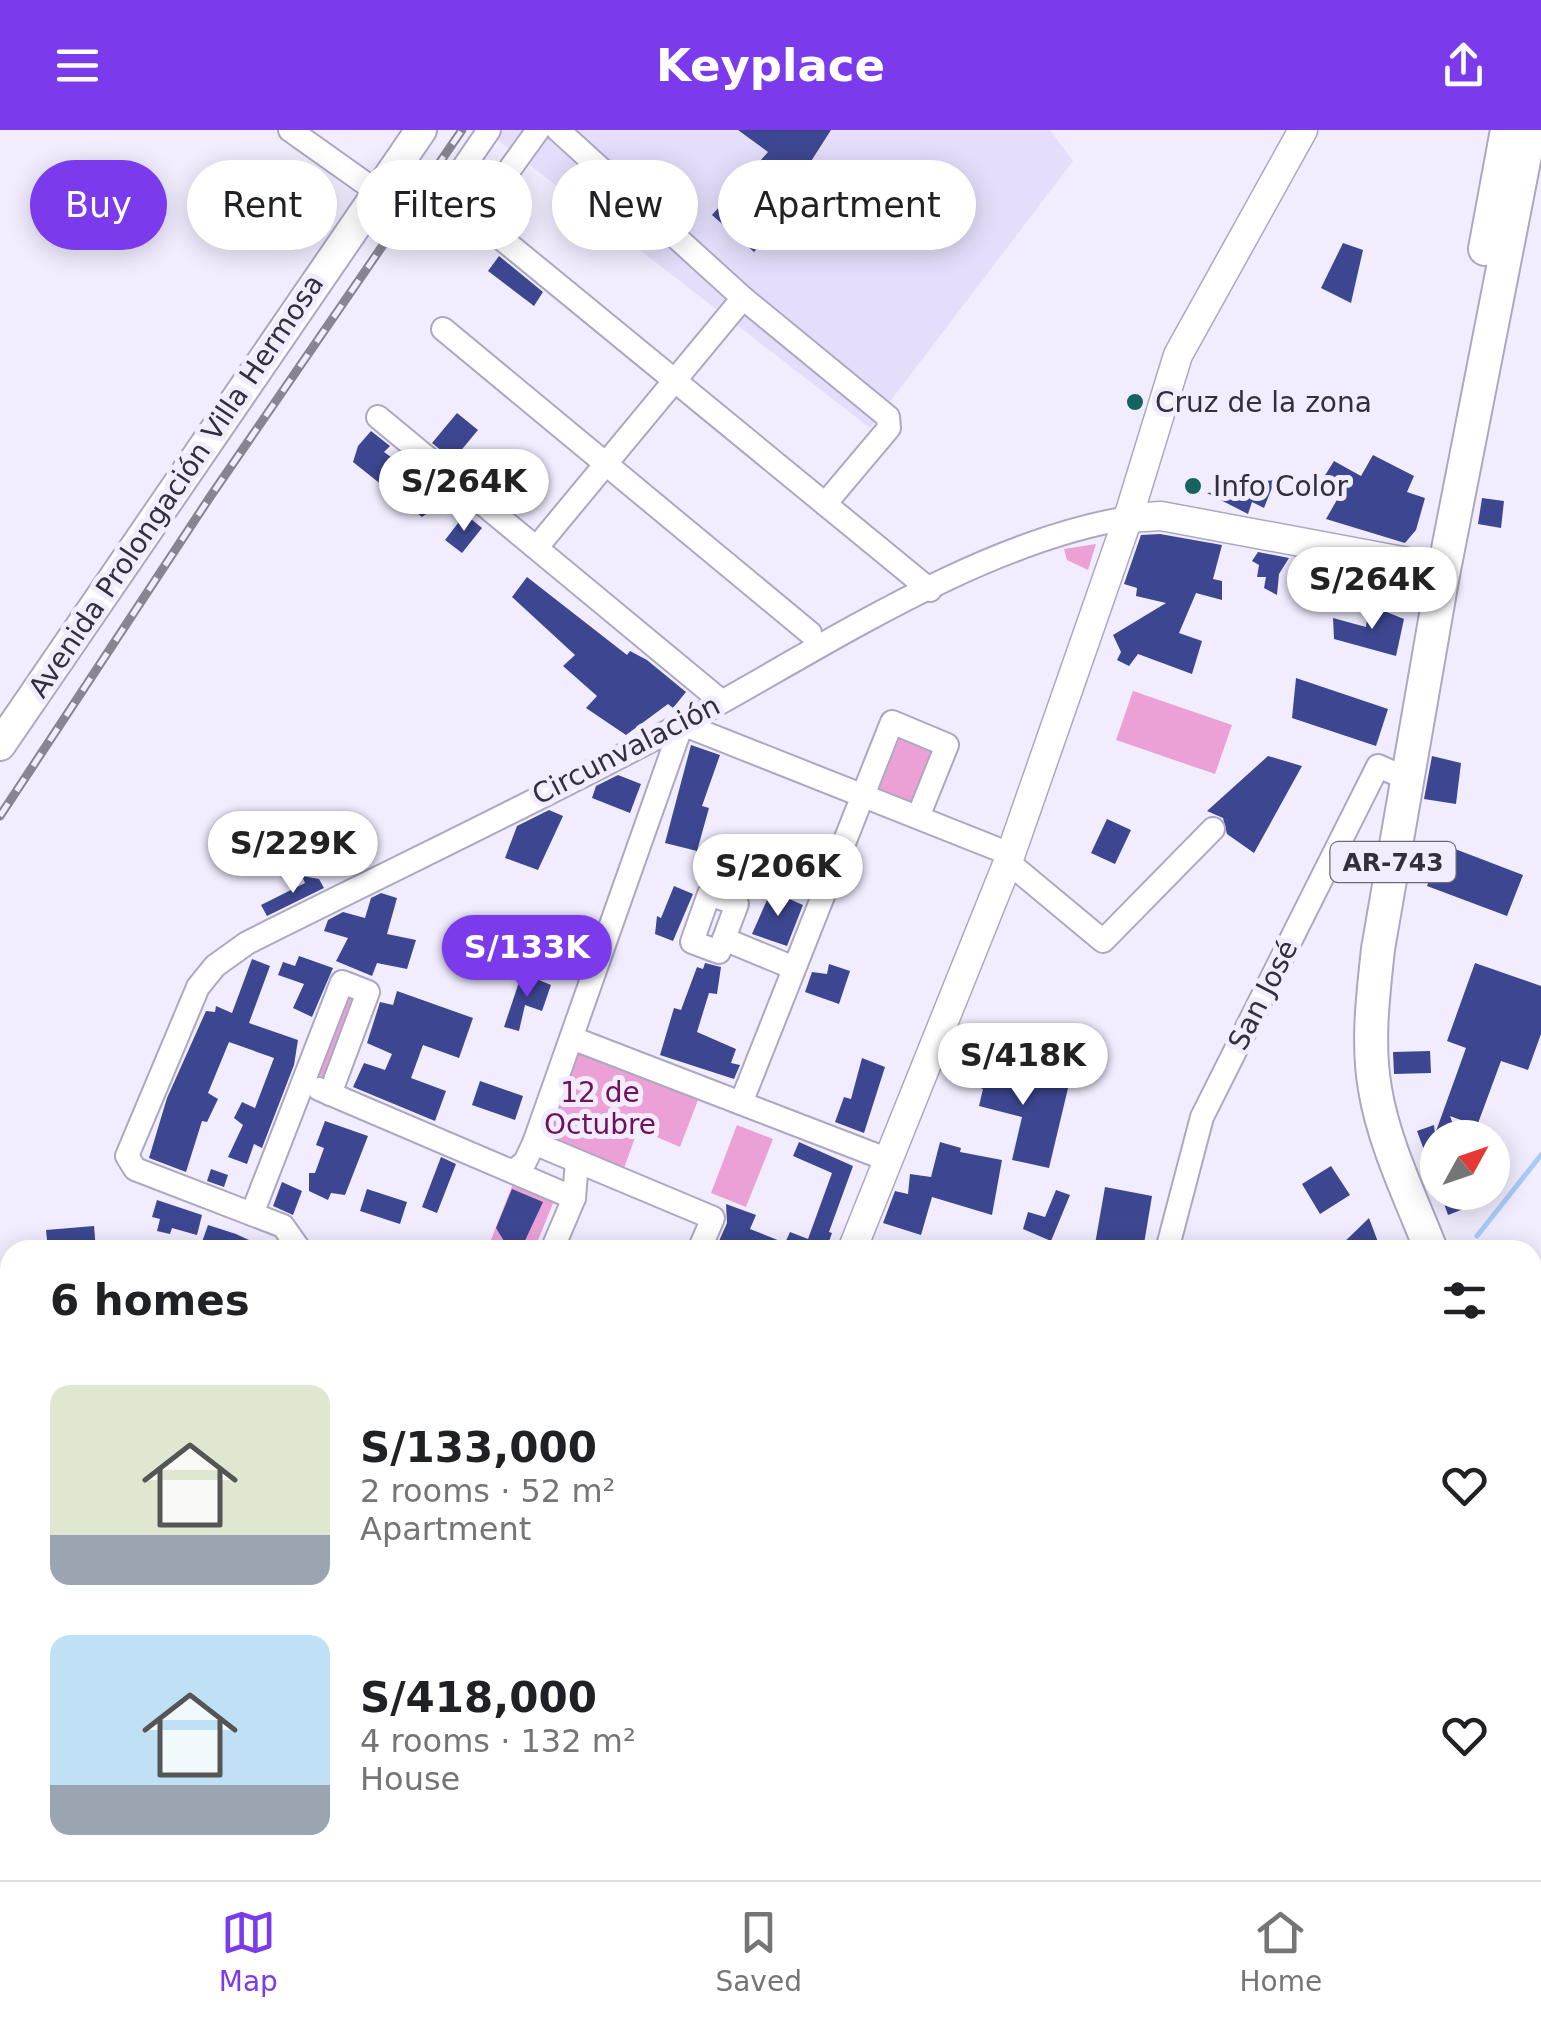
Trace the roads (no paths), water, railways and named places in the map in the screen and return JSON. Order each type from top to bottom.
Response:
[{"type":"main road","name":"Avenida Prolongación Villa Hermosa","points":[[399,160],[421,130]]},
{"type":"main road","name":"AR-743","points":[[1507,130],[1519,192]]},
{"type":"main road","name":"AR-743","points":[[1406,1240],[1368,1132],[1358,1070],[1362,962],[1394,774],[1530,130]]},
{"type":"main road","name":"Avenida Prolongación Villa Hermosa","points":[[0,744],[357,220]]},
{"type":"main road","name":"AR-743","points":[[1427,1240],[1380,1113],[1372,1061],[1372,1010],[1437,568]]},
{"type":"street","points":[[290,130],[357,178]]},
{"type":"street","points":[[467,160],[489,130]]},
{"type":"street","points":[[516,160],[538,130]]},
{"type":"street","points":[[558,130],[743,298],[888,417],[888,428],[826,504]]},
{"type":"street","points":[[856,1240],[1009,858],[1128,518],[1178,355],[1303,130]]},
{"type":"street","points":[[517,250],[930,590]]},
{"type":"street","points":[[537,548],[743,298]]},
{"type":"street","points":[[443,328],[810,633]]},
{"type":"street","points":[[378,416],[722,701]]},
{"type":"street","name":"Circunvalación","points":[[292,1240],[282,1226],[135,1169],[128,1156],[198,987],[215,966],[248,943],[682,724],[930,590],[1044,537],[1128,518],[1161,516],[1437,568]]},
{"type":"street","points":[[741,1103],[892,722],[947,746],[918,817]]},
{"type":"street","points":[[514,1170],[526,1162],[534,1143],[682,724],[862,794],[1009,858],[1103,941],[1213,830]]},
{"type":"street","name":"San José","points":[[1170,1240],[1202,1117],[1378,766],[1394,774]]},
{"type":"street","points":[[724,940],[794,968]]},
{"type":"street","points":[[252,1214],[342,982],[368,992],[330,1094]]},
{"type":"street","points":[[572,1038],[886,1159]]},
{"type":"street","points":[[303,1082],[574,1198]]},
{"type":"street","points":[[534,1143],[713,1218],[703,1240]]},
{"type":"street","points":[[556,1240],[574,1198],[577,1161]]},
{"type":"waterway","points":[[1477,1236],[1541,1155]]},
{"type":"railway","points":[[0,816],[210,497],[462,130]]},
{"type":"place","name":"Cruz de la zona","points":[[1135,402]]},
{"type":"place","name":"Info Color","points":[[1193,486]]},
{"type":"park label","name":"12 de Octubre","points":[[600,1108]]}]
